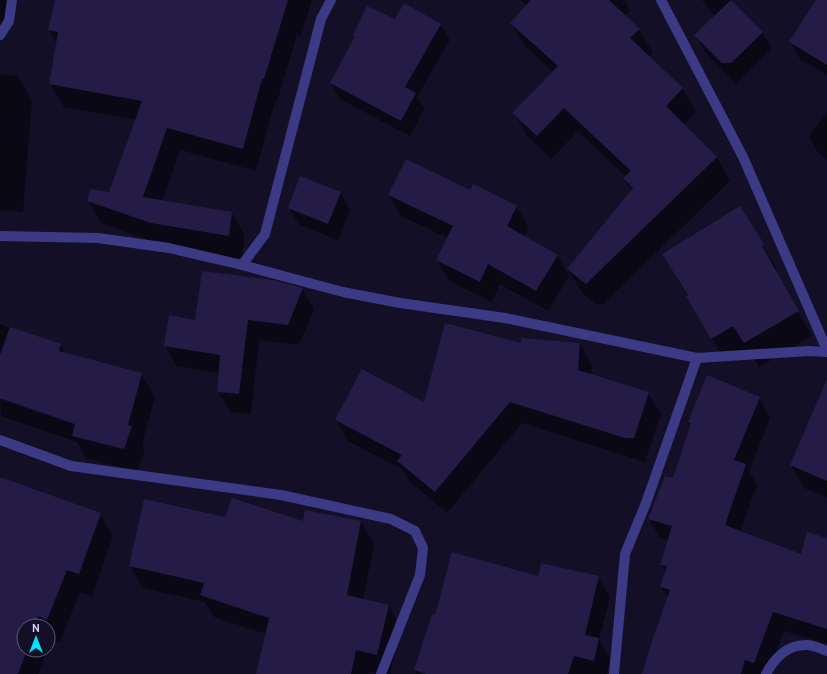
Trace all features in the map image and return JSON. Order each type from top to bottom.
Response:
[{"type":"street","points":[[0,35],[9,21],[12,0]]},
{"type":"street","points":[[242,265],[265,234],[321,19],[330,0]]},
{"type":"street","points":[[0,236],[98,238],[168,248],[242,265],[343,292],[400,303],[505,318],[697,358],[827,351],[743,157],[661,0]]},
{"type":"street","points":[[614,674],[625,554],[646,503],[697,358]]},
{"type":"street","points":[[0,440],[71,466],[281,495],[391,519],[415,531],[423,548],[420,576],[381,674]]},
{"type":"street","points":[[766,674],[773,662],[790,648],[806,644],[827,651]]},
{"type":"building","points":[[55,0],[288,0],[264,79],[262,79],[243,149],[167,128],[143,197],[232,212],[229,236],[151,223],[87,201],[90,189],[109,192],[142,101],[49,84],[58,32],[48,30]]},
{"type":"building","points":[[531,0],[609,0],[640,29],[630,38],[683,88],[666,106],[717,157],[586,284],[567,269],[633,188],[623,178],[631,171],[564,108],[537,136],[512,113],[558,66],[510,23]]},
{"type":"building","points":[[731,0],[763,32],[731,63],[722,63],[694,35]]},
{"type":"building","points":[[816,0],[827,0],[827,65],[789,42]]},
{"type":"building","points":[[404,3],[441,24],[405,87],[416,93],[401,121],[330,83],[355,36],[353,35],[367,6],[395,19]]},
{"type":"building","points":[[406,159],[470,190],[473,184],[517,206],[507,226],[558,255],[536,291],[488,264],[480,282],[436,260],[453,226],[388,195]]},
{"type":"building","points":[[300,176],[341,192],[328,224],[288,208]]},
{"type":"building","points":[[740,206],[764,244],[762,246],[799,311],[744,343],[733,326],[711,339],[686,296],[688,295],[662,254]]},
{"type":"building","points":[[202,271],[273,280],[303,288],[288,325],[248,320],[239,394],[217,392],[220,355],[164,346],[169,315],[195,320]]},
{"type":"building","points":[[445,323],[521,343],[521,338],[580,343],[578,370],[649,392],[634,438],[625,438],[510,402],[435,492],[397,461],[402,455],[335,420],[362,369],[424,402]]},
{"type":"building","points":[[10,327],[61,344],[59,351],[142,373],[128,425],[132,426],[124,449],[72,436],[75,424],[0,398],[0,355]]},
{"type":"building","points":[[707,375],[760,397],[734,460],[746,464],[725,525],[801,554],[807,532],[827,538],[827,629],[773,612],[754,663],[745,660],[741,674],[642,674],[670,590],[660,587],[667,566],[660,565],[672,526],[648,519],[665,476],[673,478],[691,423],[688,422]]},
{"type":"building","points":[[827,379],[827,481],[790,465]]},
{"type":"building","points":[[0,477],[101,513],[79,574],[67,570],[48,618],[38,616],[37,618],[16,618],[16,658],[24,658],[18,674],[0,674]]},
{"type":"building","points":[[232,498],[303,521],[305,510],[361,521],[347,595],[389,605],[377,655],[356,650],[351,674],[256,674],[269,618],[200,595],[204,583],[129,566],[144,499],[225,517]]},
{"type":"building","points":[[452,552],[538,576],[541,563],[599,576],[585,635],[599,638],[594,661],[574,656],[568,674],[426,674],[414,670],[432,614],[435,615]]}]
